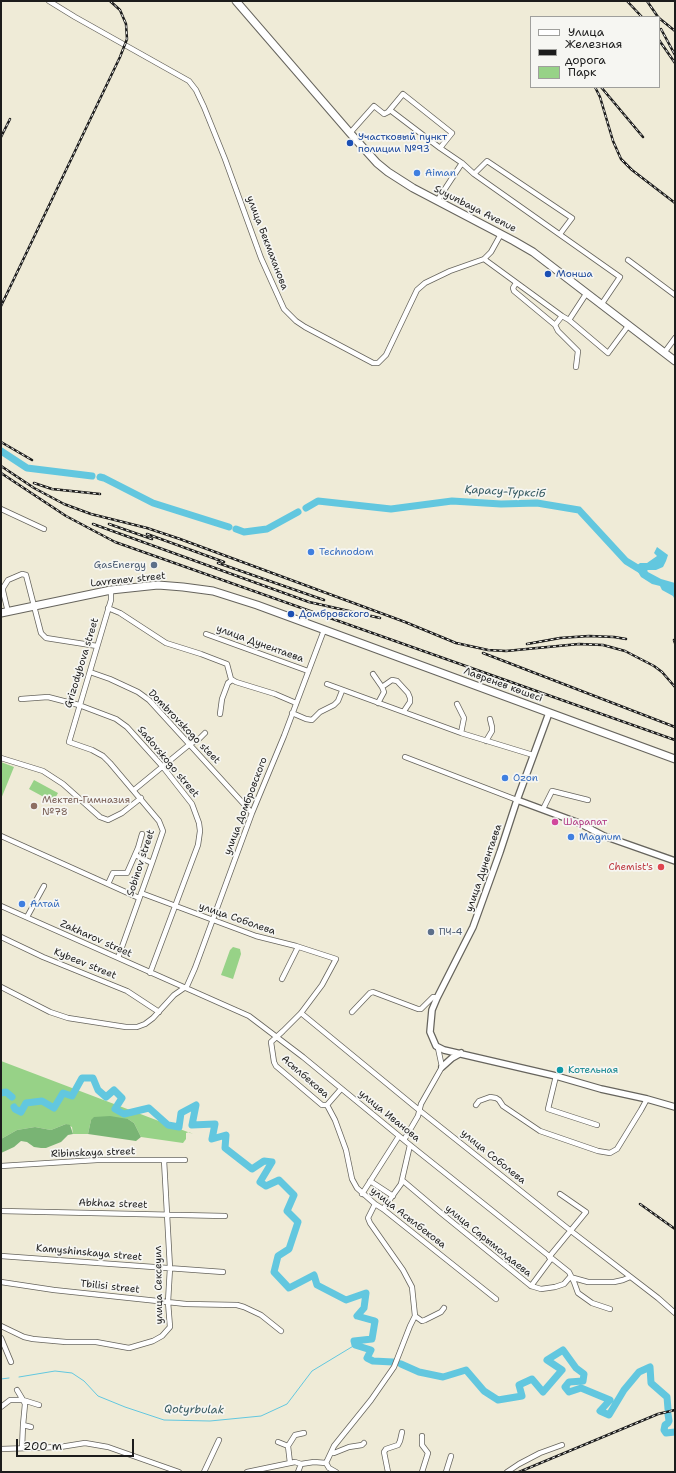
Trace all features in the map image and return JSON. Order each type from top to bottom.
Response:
[{"type":"main road","name":"Suyunbaya Avenue","points":[[236,1],[377,163],[413,188],[533,252],[675,361]]},
{"type":"main road","name":"Lavrenev street","points":[[4,612],[110,590],[158,585],[213,591],[234,597],[324,630]]},
{"type":"main road","name":"Лавренев көшесі","points":[[324,630],[675,759]]},
{"type":"street","name":"улица Бекмаханова","points":[[49,1],[189,81],[196,90],[226,159],[261,258],[284,309],[296,321],[305,327],[373,363],[378,363],[386,355],[417,290],[425,283],[437,277],[484,259]]},
{"type":"street","points":[[350,133],[374,106],[384,114],[390,110],[403,94],[452,133],[440,148]]},
{"type":"street","points":[[390,110],[462,163],[474,174],[620,277],[601,305]]},
{"type":"street","points":[[474,174],[487,160],[572,218],[560,234]]},
{"type":"street","points":[[437,201],[462,163]]},
{"type":"street","points":[[501,234],[491,252],[484,259],[569,320],[608,353],[628,326]]},
{"type":"street","points":[[628,260],[675,295]]},
{"type":"street","points":[[516,283],[513,288],[514,291],[555,325],[558,331],[578,351],[576,367]]},
{"type":"street","points":[[569,320],[586,294]]},
{"type":"street","points":[[555,325],[562,316]]},
{"type":"street","points":[[664,353],[675,338]]},
{"type":"street","points":[[1,509],[44,529]]},
{"type":"street","points":[[4,612],[3,588],[8,580],[22,574],[26,576],[41,633],[46,638],[97,646]]},
{"type":"street","name":"Grizodybova street","points":[[69,742],[111,600],[110,590]]},
{"type":"street","points":[[108,608],[120,613],[166,643],[227,664],[232,680]]},
{"type":"street","name":"улица Домбровского","points":[[1,986],[50,1012],[84,1022],[136,1027],[145,1024],[159,1012],[174,995],[187,986],[213,921],[252,813],[324,630]]},
{"type":"street","name":"улица Дунентаева","points":[[206,634],[308,672]]},
{"type":"street","name":"Dombrovskogo steet","points":[[90,672],[110,678],[149,700],[252,813]]},
{"type":"street","points":[[373,674],[384,692],[378,703]]},
{"type":"street","points":[[232,680],[279,695],[296,703]]},
{"type":"street","points":[[220,714],[222,699],[228,683],[232,680]]},
{"type":"street","points":[[382,687],[392,680],[397,681],[408,693],[410,698],[410,702],[404,711]]},
{"type":"street","points":[[327,684],[342,691],[404,711],[461,733],[533,755]]},
{"type":"street","points":[[292,713],[306,720],[312,720],[320,712],[334,705],[342,691]]},
{"type":"street","name":"Sadovskogo street","points":[[21,699],[48,697],[79,705],[116,719],[127,727],[192,804],[199,823],[200,831],[198,845],[150,972]]},
{"type":"street","points":[[456,704],[464,718],[461,733]]},
{"type":"street","name":"улица Дунентаева","points":[[438,1048],[432,1039],[430,1032],[432,1010],[473,927],[549,713]]},
{"type":"street","points":[[486,741],[492,731],[490,719]]},
{"type":"street","points":[[134,790],[205,733]]},
{"type":"street","name":"Sobinov street","points":[[69,742],[92,750],[103,756],[141,798],[159,820],[162,827],[162,834],[118,958]]},
{"type":"street","points":[[405,757],[579,823],[604,836],[675,861]]},
{"type":"street","points":[[1,758],[43,771],[63,784],[100,817],[108,820],[122,813],[141,798]]},
{"type":"street","points":[[543,809],[552,791],[588,800]]},
{"type":"street","points":[[108,884],[113,873],[127,873],[136,856],[142,834]]},
{"type":"street","name":"улица Соболева","points":[[1,836],[108,884],[140,896],[176,906],[267,940],[298,947],[336,959],[322,985],[301,1012],[277,1037]]},
{"type":"street","points":[[136,856],[152,863]]},
{"type":"street","points":[[27,917],[44,886]]},
{"type":"street","name":"Zakharov street","points":[[1,906],[184,988]]},
{"type":"street","name":"Kybeev street","points":[[1,937],[43,957],[128,991],[159,1012]]},
{"type":"street","points":[[282,979],[298,947]]},
{"type":"street","name":"улица Иванова","points":[[184,988],[248,1016],[277,1037],[569,1272],[570,1276]]},
{"type":"street","points":[[352,1012],[370,993],[373,992],[418,1009],[421,1009],[433,997],[437,998]]},
{"type":"street","name":"улица Соболева","points":[[301,1012],[419,1110],[675,1313]]},
{"type":"street","name":"Асылбекова","points":[[277,1037],[271,1042],[276,1066],[322,1105],[327,1105]]},
{"type":"street","points":[[442,1068],[438,1048],[556,1076],[601,1089],[675,1107]]},
{"type":"street","points":[[404,1140],[442,1068],[452,1058],[461,1053]]},
{"type":"street","points":[[556,1076],[548,1109],[597,1125]]},
{"type":"street","name":"Асылбекова","points":[[327,1105],[341,1089]]},
{"type":"street","points":[[476,1105],[479,1101],[496,1098],[503,1106],[540,1131],[598,1151],[610,1153],[617,1149],[647,1099]]},
{"type":"street","name":"Асылбекова","points":[[327,1105],[335,1120],[346,1150],[352,1179],[362,1194]]},
{"type":"street","name":"улица Асылбекова","points":[[400,1136],[362,1194],[496,1299]]},
{"type":"street","points":[[383,1209],[393,1196],[402,1180],[410,1145]]},
{"type":"street","name":"Ribinskaya street","points":[[1,1166],[97,1160],[185,1160]]},
{"type":"street","name":"улица Сексеуил","points":[[1,1326],[24,1337],[33,1339],[66,1342],[96,1342],[129,1348],[158,1339],[170,1328],[168,1302],[170,1268],[164,1160]]},
{"type":"street","name":"улица Сарымолдаева","points":[[402,1180],[452,1223],[531,1286],[541,1288],[555,1287],[564,1284],[570,1276]]},
{"type":"street","points":[[370,1181],[393,1196]]},
{"type":"street","points":[[531,1286],[550,1258],[586,1212],[560,1194]]},
{"type":"street","points":[[326,1463],[334,1446],[371,1400],[394,1367],[415,1316],[412,1287],[403,1270],[368,1218],[375,1204]]},
{"type":"street","name":"Abkhaz street","points":[[1,1211],[225,1216]]},
{"type":"street","name":"Kamyshinskaya street","points":[[1,1256],[104,1262],[223,1272]]},
{"type":"street","points":[[570,1276],[593,1282],[614,1282],[630,1277]]},
{"type":"street","points":[[570,1276],[578,1293],[592,1303],[610,1309]]},
{"type":"street","name":"Tbilisi street","points":[[1,1282],[168,1302],[208,1306],[244,1307],[261,1315],[281,1331]]},
{"type":"street","points":[[415,1316],[422,1321],[441,1312],[444,1308]]},
{"type":"street","points":[[1,1338],[11,1362]]},
{"type":"street","points":[[16,1390],[25,1404],[22,1448]]},
{"type":"street","points":[[1,1407],[10,1400],[23,1400],[39,1405]]},
{"type":"street","points":[[24,1425],[31,1427]]},
{"type":"street","points":[[388,1472],[384,1452],[386,1449],[398,1445],[402,1432]]},
{"type":"street","points":[[290,1463],[288,1446],[295,1435],[304,1433]]},
{"type":"street","points":[[422,1436],[422,1445],[428,1453],[422,1472]]},
{"type":"street","points":[[204,1472],[219,1440]]},
{"type":"street","points":[[278,1442],[288,1446]]},
{"type":"street","points":[[1,1449],[60,1447],[85,1443],[108,1447],[179,1472]]},
{"type":"street","points":[[331,1453],[349,1447],[362,1445],[364,1443]]},
{"type":"street","points":[[507,1472],[540,1453],[562,1445]]},
{"type":"street","points":[[446,1472],[451,1456]]},
{"type":"street","points":[[249,1472],[290,1463],[326,1463]]},
{"type":"street","points":[[326,1463],[329,1468],[336,1472]]},
{"type":"street","points":[[298,1472],[301,1464]]},
{"type":"green space","points":[[1,762],[14,767],[1,799]]},
{"type":"green space","points":[[34,780],[58,793],[53,802],[29,789]]},
{"type":"green space","points":[[233,947],[240,949],[241,954],[233,979],[221,975],[230,950]]},
{"type":"green space","points":[[1,1061],[188,1132],[186,1133],[186,1139],[183,1143],[141,1137],[134,1123],[128,1119],[91,1120],[88,1134],[73,1134],[72,1127],[66,1124],[51,1130],[35,1127],[17,1130],[1,1139]]},
{"type":"green space","points":[[110,1116],[128,1119],[134,1123],[141,1137],[136,1141],[88,1134],[91,1120],[94,1117]]},
{"type":"green space","points":[[66,1124],[70,1125],[73,1134],[68,1135],[61,1142],[46,1148],[41,1148],[34,1147],[27,1142],[21,1141],[14,1147],[1,1153],[1,1139],[17,1130],[35,1127],[51,1130]]},
{"type":"water","points":[[657,547],[668,555],[666,561],[663,567],[656,570],[646,571],[661,579],[675,583],[675,600],[673,596],[662,590],[660,586],[652,584],[641,577],[638,572],[636,566],[640,563],[647,563],[657,556],[654,553]]},
{"type":"waterway","name":"Қарасу-Түрксіб","points":[[1,451],[27,468],[92,476]]},
{"type":"waterway","name":"Қарасу-Түрксіб","points":[[100,477],[153,503],[229,527]]},
{"type":"waterway","name":"Қарасу-Түрксіб","points":[[306,508],[318,501],[391,509],[452,501],[501,504],[537,503],[579,510],[626,561],[644,572]]},
{"type":"waterway","name":"Қарасу-Түрксіб","points":[[236,529],[244,532],[267,529],[298,512]]},
{"type":"waterway","points":[[14,1107],[21,1112],[26,1103],[42,1101],[54,1108],[63,1093],[72,1096],[82,1078],[93,1078],[98,1090],[106,1097],[114,1090],[122,1098],[115,1109],[124,1114],[149,1108],[168,1125],[179,1127],[181,1113],[196,1105],[192,1125],[215,1124],[212,1139],[226,1135],[225,1148],[252,1169],[264,1161],[272,1162],[260,1182],[266,1186],[279,1180],[294,1195],[287,1211],[298,1222],[289,1249],[278,1256],[274,1272],[289,1288],[314,1275],[317,1285],[346,1300],[366,1293],[364,1308],[357,1316],[375,1321],[372,1339],[354,1341],[355,1345],[371,1350],[367,1358],[373,1361],[393,1362]]},
{"type":"waterway","points":[[1,1093],[6,1092],[12,1097]]},
{"type":"waterway","name":"Qotyrbulak","points":[[19,1377],[55,1371],[72,1373],[84,1381],[98,1396],[125,1407],[164,1420],[210,1421],[261,1416],[287,1404],[312,1371],[355,1345]]},
{"type":"waterway","points":[[401,1364],[419,1372],[443,1377],[466,1370],[484,1391],[498,1400],[522,1396],[519,1385],[532,1379],[543,1392],[562,1370],[547,1360],[563,1350],[576,1368],[584,1374],[583,1381],[569,1382],[565,1387],[569,1392],[581,1388],[610,1400],[600,1411],[609,1415],[624,1390],[639,1372],[650,1367],[651,1383],[667,1397],[668,1409]]},
{"type":"waterway","name":"Qotyrbulak","points":[[1,1379],[9,1378]]},
{"type":"waterway","points":[[668,1414],[669,1421],[665,1425],[664,1430],[666,1433],[675,1432]]},
{"type":"railway","points":[[1,306],[120,57],[127,39],[126,24],[120,10],[110,1]]},
{"type":"railway","points":[[627,1],[641,16]]},
{"type":"railway","points":[[647,1],[657,16]]},
{"type":"railway","points":[[660,19],[675,31]]},
{"type":"railway","points":[[661,29],[675,55]]},
{"type":"railway","points":[[660,41],[675,63]]},
{"type":"railway","points":[[596,88],[600,97],[613,141],[621,159],[632,170],[675,203]]},
{"type":"railway","points":[[602,88],[643,137]]},
{"type":"railway","points":[[1,137],[10,119]]},
{"type":"railway","points":[[1,442],[32,460]]},
{"type":"railway","points":[[1,466],[34,488],[64,504],[91,514],[147,528],[180,539],[405,622],[456,643],[488,650],[506,651],[579,644],[603,645],[625,651],[654,666],[662,672],[675,687]]},
{"type":"railway","points":[[1,473],[66,516],[115,542],[675,740]]},
{"type":"railway","points":[[34,483],[52,489],[100,494]]},
{"type":"railway","points":[[93,524],[309,602],[380,618]]},
{"type":"railway","points":[[109,524],[152,539]]},
{"type":"railway","points":[[147,534],[224,562]]},
{"type":"railway","points":[[218,563],[324,600]]},
{"type":"railway","points":[[527,644],[560,638],[589,636],[626,639]]},
{"type":"railway","points":[[483,653],[675,727]]},
{"type":"railway","points":[[640,1204],[675,1229]]},
{"type":"railway","points":[[519,1472],[658,1414],[675,1410]]},
{"type":"place","name":"Участковый пункт полиции №93","points":[[350,143]]},
{"type":"place","name":"Aiman","points":[[417,173]]},
{"type":"place","name":"Монша","points":[[548,274]]},
{"type":"place","name":"Technodom","points":[[311,552]]},
{"type":"place","name":"GasEnergy","points":[[154,565]]},
{"type":"place","name":"Домбровского","points":[[291,614]]},
{"type":"place","name":"Ozon","points":[[505,778]]},
{"type":"place","name":"Мектеп-Гимназия №78","points":[[34,806]]},
{"type":"place","name":"Шарапат","points":[[555,822]]},
{"type":"place","name":"Magnum","points":[[571,837]]},
{"type":"place","name":"Chemist's","points":[[661,867]]},
{"type":"place","name":"Алтай","points":[[22,904]]},
{"type":"place","name":"ПЧ-4","points":[[431,932]]},
{"type":"place","name":"Котельная","points":[[560,1070]]}]
